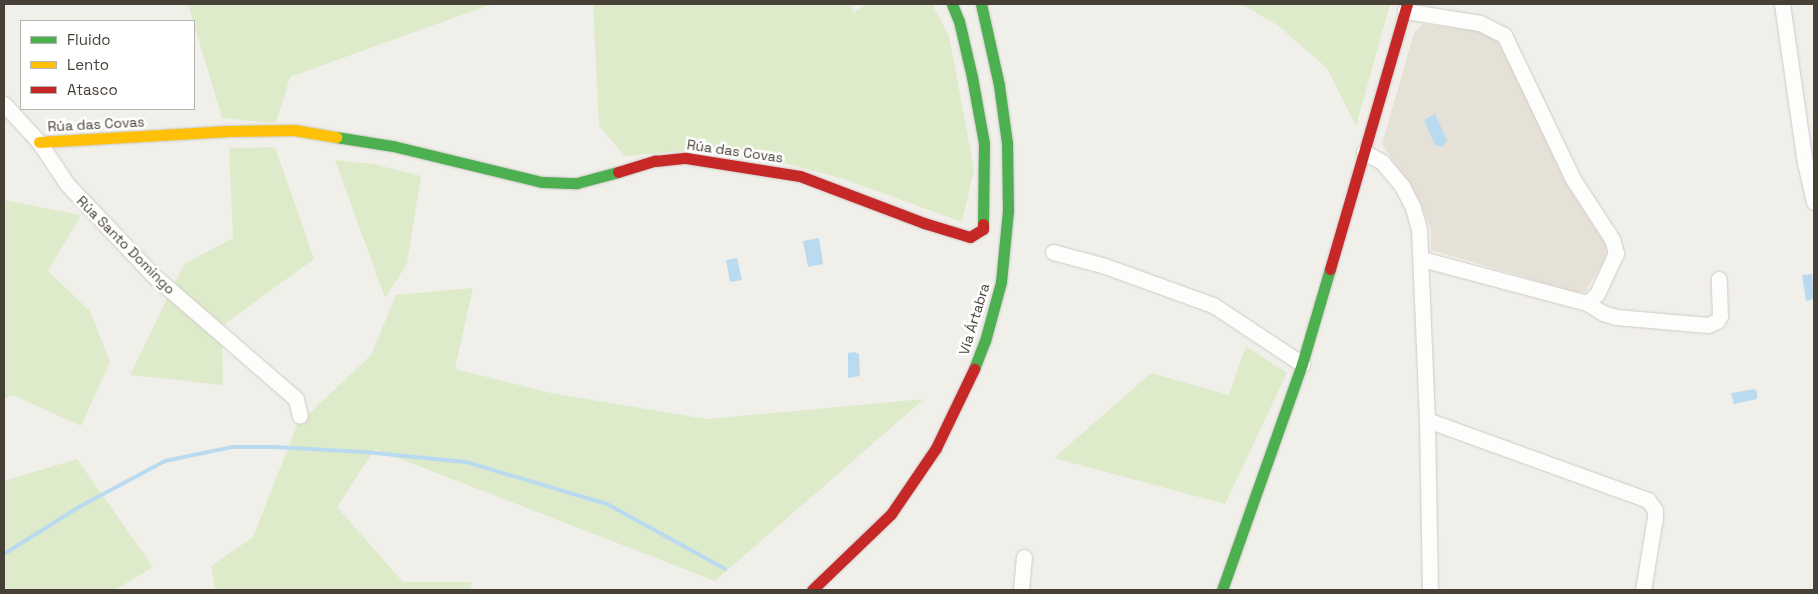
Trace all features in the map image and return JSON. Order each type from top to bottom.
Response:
[{"type":"main road","name":"Rúa das Covas","points":[[39,142],[229,131],[294,130],[393,146],[542,182],[577,183],[655,161],[686,158],[800,176],[924,223],[970,237],[983,229],[984,143],[972,77],[952,4]]},
{"type":"main road","name":"Vía Ártabra","points":[[812,590],[890,514],[936,448],[968,384],[985,341],[1001,282],[1008,211],[1005,133],[999,85],[981,4]]},
{"type":"main road","points":[[1222,590],[1302,364],[1406,7]]},
{"type":"street","points":[[1782,4],[1805,163],[1814,202]]},
{"type":"street","points":[[1406,7],[1480,23],[1499,31],[1508,40],[1573,179],[1615,246],[1615,259],[1597,294],[1586,303]]},
{"type":"street","name":"Rúa Santo Domingo","points":[[4,104],[39,142],[66,184],[153,275],[296,399],[300,416]]},
{"type":"street","points":[[1364,152],[1382,162],[1402,186],[1413,208],[1417,222],[1422,259],[1430,590]]},
{"type":"street","points":[[1053,252],[1105,266],[1213,305],[1302,364]]},
{"type":"street","points":[[1422,259],[1586,303],[1603,313],[1616,317],[1708,325],[1717,321],[1720,316],[1719,279]]},
{"type":"street","points":[[1427,420],[1648,500],[1655,510],[1655,518],[1643,590]]},
{"type":"street","points":[[1021,590],[1024,556]]},
{"type":"shaded area","points":[[1422,24],[1478,31],[1495,39],[1505,51],[1563,178],[1607,247],[1605,259],[1585,292],[1576,292],[1431,250],[1431,230],[1419,199],[1382,144],[1414,33]]},
{"type":"green space","points":[[188,4],[492,4],[290,77],[276,123],[222,118],[195,27],[195,20],[193,20]]},
{"type":"green space","points":[[593,4],[850,4],[854,12],[867,4],[932,4],[949,36],[974,169],[962,222],[844,179],[724,147],[625,156],[599,126]]},
{"type":"green space","points":[[1241,4],[1390,4],[1356,126],[1327,68],[1277,25]]},
{"type":"green space","points":[[275,147],[314,259],[222,326],[223,385],[130,375],[184,264],[233,238],[229,148]]},
{"type":"green space","points":[[335,160],[373,164],[421,176],[407,264],[385,298]]},
{"type":"green space","points":[[4,200],[81,215],[48,271],[90,311],[110,362],[81,426],[13,395],[4,399]]},
{"type":"green space","points":[[473,288],[455,369],[551,393],[707,419],[924,399],[715,581],[375,449],[337,507],[403,582],[472,582],[470,590],[215,590],[211,566],[253,537],[297,425],[371,355],[396,295]]},
{"type":"green space","points":[[1246,346],[1287,373],[1225,504],[1054,458],[1151,373],[1229,395]]},
{"type":"green space","points":[[77,459],[153,567],[115,590],[4,590],[4,481]]},
{"type":"water","points":[[1435,114],[1447,140],[1442,147],[1435,145],[1424,120]]},
{"type":"water","points":[[819,238],[823,264],[808,267],[803,241]]},
{"type":"water","points":[[737,258],[742,280],[730,282],[726,260]]},
{"type":"water","points":[[1812,274],[1814,299],[1806,301],[1802,275]]},
{"type":"water","points":[[854,352],[859,354],[860,376],[848,378],[848,353]]},
{"type":"water","points":[[1754,389],[1757,392],[1757,399],[1734,404],[1731,393]]},
{"type":"waterway","points":[[4,554],[79,507],[165,461],[232,447],[274,447],[365,452],[466,462],[607,504],[725,569]]},
{"type":"traffic: fast","points":[[952,4],[959,21],[972,77],[984,143],[983,224]]},
{"type":"traffic: fast","points":[[974,369],[985,341],[1001,282],[1008,211],[1007,143],[999,85],[981,4]]},
{"type":"traffic: fast","points":[[336,137],[393,146],[542,182],[577,183],[618,172]]},
{"type":"traffic: fast","points":[[1222,590],[1302,364],[1330,269]]},
{"type":"traffic: slow","points":[[39,142],[229,131],[294,130],[336,137]]},
{"type":"traffic: jam","points":[[1330,269],[1407,4]]},
{"type":"traffic: jam","points":[[618,172],[655,161],[686,158],[800,176],[924,223],[970,237],[983,229],[983,224]]},
{"type":"traffic: jam","points":[[812,590],[891,514],[936,448],[974,369]]}]
